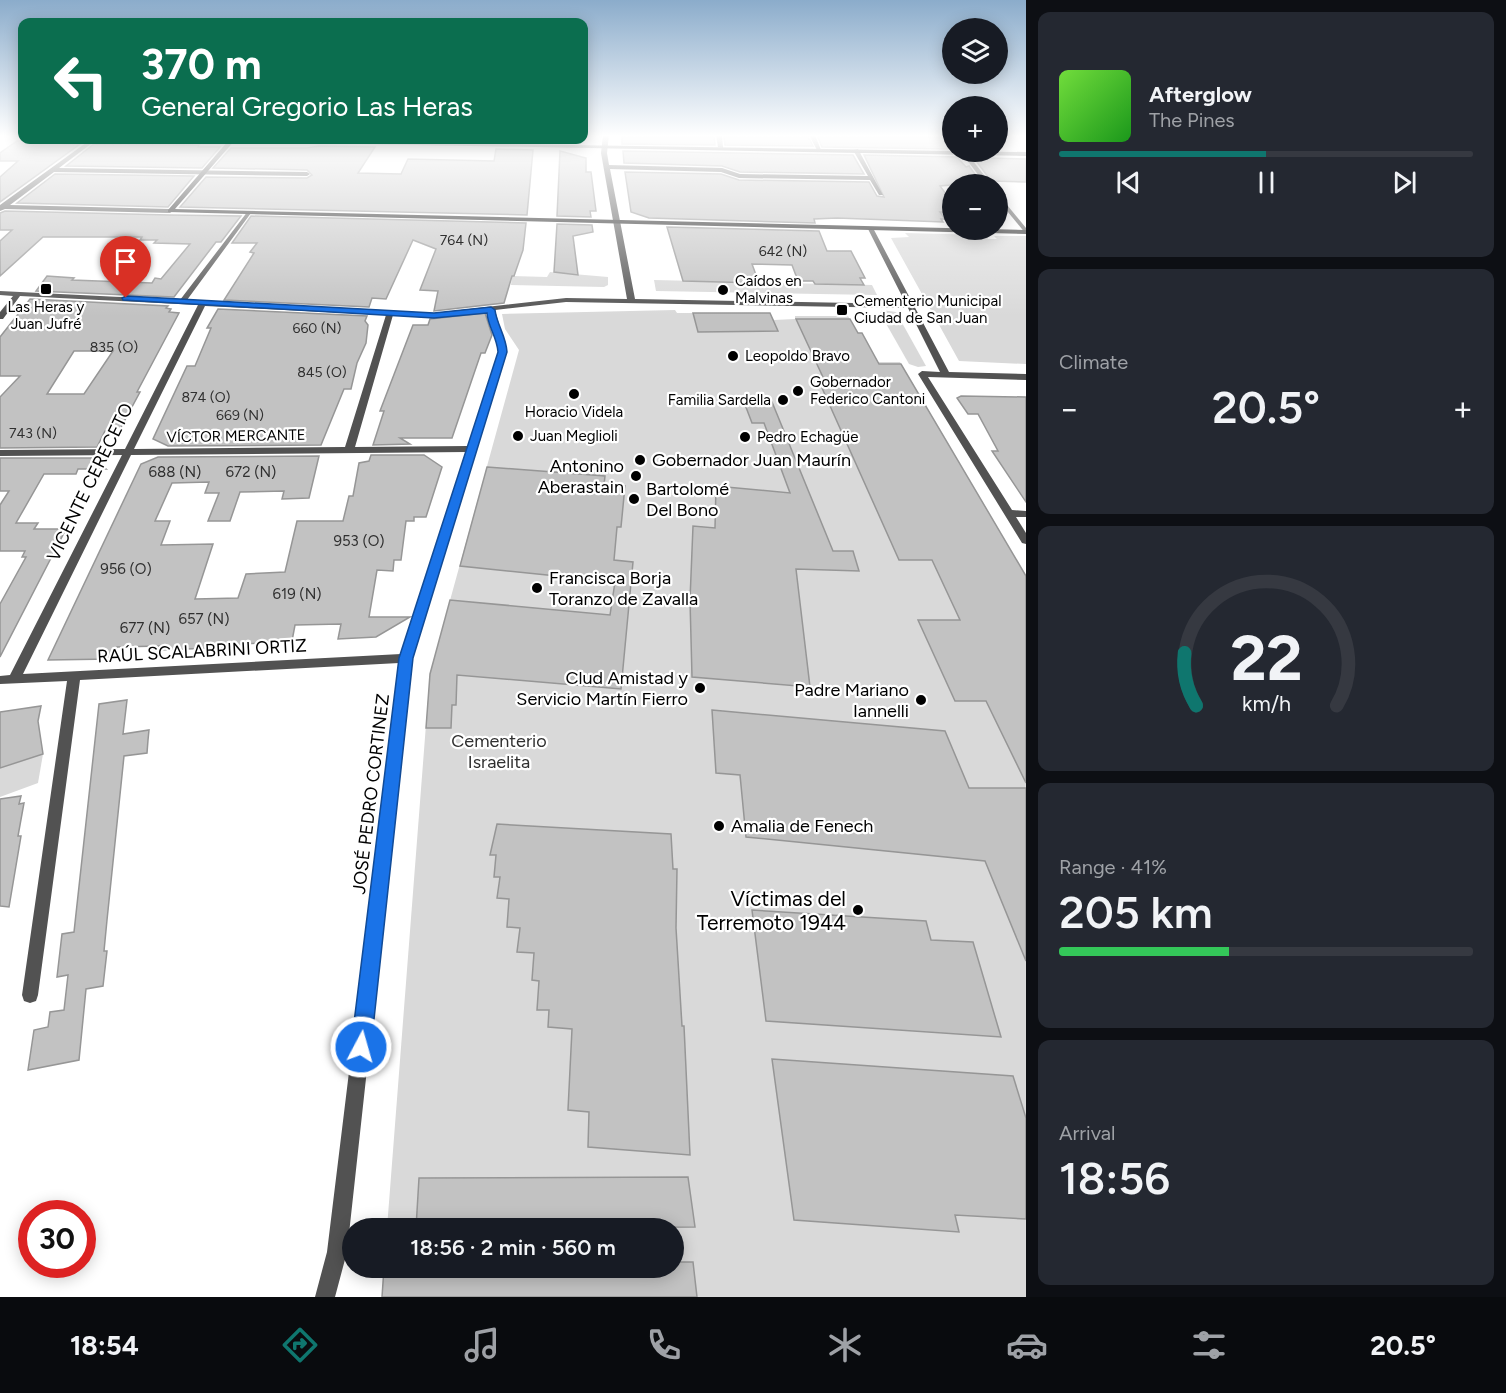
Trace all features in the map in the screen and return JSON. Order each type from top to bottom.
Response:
[{"type":"main road","points":[[170,212],[184,196]]},
{"type":"main road","points":[[170,212],[1026,232]]},
{"type":"street","points":[[1,208],[17,196]]},
{"type":"street","points":[[612,196],[630,300]]},
{"type":"street","points":[[1,208],[170,212]]},
{"type":"street","points":[[1008,209],[1026,232]]},
{"type":"street","points":[[183,301],[248,213]]},
{"type":"street","points":[[871,229],[946,375]]},
{"type":"street","points":[[0,293],[434,315],[566,300],[911,306]]},
{"type":"street","points":[[0,317],[18,294]]},
{"type":"street","name":"VICENTE CERECETO","points":[[14,679],[203,302]]},
{"type":"street","name":"JOSÉ PEDRO CORTINEZ","points":[[325,1297],[337,1252],[406,658],[503,352],[501,339],[492,322],[491,310]]},
{"type":"street","points":[[349,450],[390,313]]},
{"type":"street","points":[[1026,377],[922,374],[1026,541]]},
{"type":"street","name":"VÍCTOR MERCANTE","points":[[0,453],[471,449]]},
{"type":"street","points":[[1008,513],[1026,514]]},
{"type":"street","name":"RAÚL SCALABRINI ORTIZ","points":[[0,680],[406,658]]},
{"type":"street","points":[[30,995],[74,676]]},
{"type":"green space","points":[[905,233],[942,234],[942,240],[1008,240],[1008,236],[1026,236],[1026,364],[959,361],[891,238],[909,237]]},
{"type":"green space","points":[[550,272],[608,277],[608,285],[604,287],[511,285],[512,276],[547,277]]},
{"type":"green space","points":[[654,280],[872,285],[877,295],[656,291]]},
{"type":"green space","name":"Cementerio Israelita","points":[[675,310],[677,313],[770,313],[774,320],[795,319],[795,316],[848,316],[874,362],[900,362],[1026,576],[1026,1297],[382,1297],[383,1278],[684,1278],[684,1218],[388,1218],[430,673],[519,350],[505,329],[502,314]]},
{"type":"green space","points":[[882,310],[896,312],[926,366],[918,367],[909,364],[880,313]]},
{"type":"green space","points":[[43,754],[38,783],[0,797],[0,768]]},
{"type":"building","points":[[0,196],[9,196],[0,202]]},
{"type":"building","points":[[27,196],[178,196],[168,207],[17,203]]},
{"type":"building","points":[[190,196],[529,196],[527,215],[180,207]]},
{"type":"building","points":[[558,196],[594,196],[596,211],[590,211],[591,217],[557,216]]},
{"type":"building","points":[[629,196],[877,196],[942,196],[942,212],[940,212],[942,222],[837,218],[814,219],[815,223],[649,218],[631,212]]},
{"type":"building","points":[[5,211],[241,216],[221,242],[216,242],[174,297],[36,291],[47,276],[74,278],[72,280],[152,283],[155,278],[161,279],[190,244],[154,243],[157,240],[140,240],[142,237],[43,237],[0,276],[0,241],[12,230],[0,230],[0,213]]},
{"type":"building","points":[[251,216],[526,223],[523,250],[504,303],[434,311],[438,291],[420,290],[436,249],[413,240],[386,299],[372,298],[369,307],[224,300],[254,253],[250,252],[257,243],[232,243]]},
{"type":"building","points":[[557,224],[592,225],[593,232],[573,236],[578,275],[554,272]]},
{"type":"building","points":[[667,227],[819,231],[827,251],[851,251],[865,278],[860,278],[864,285],[815,284],[813,281],[798,281],[792,265],[752,264],[759,283],[683,281]]},
{"type":"building","points":[[30,299],[168,306],[166,308],[171,309],[169,312],[179,313],[119,431],[105,431],[97,447],[0,448],[0,397],[20,376],[0,376],[0,337]],"holes":[[[74,351],[113,351],[84,394],[47,394]]]},
{"type":"building","points":[[218,309],[367,316],[365,321],[368,325],[366,343],[357,363],[351,389],[344,389],[321,445],[168,446],[153,439],[187,366],[195,366],[211,328],[207,328]]},
{"type":"building","points":[[485,313],[492,335],[485,353],[481,353],[452,438],[400,438],[410,444],[373,445],[384,411],[380,411],[413,325],[428,325],[430,319]]},
{"type":"building","points":[[693,313],[770,313],[778,331],[698,332]]},
{"type":"building","points":[[796,319],[850,319],[858,333],[862,333],[879,364],[901,364],[1026,576],[1026,783],[986,701],[955,701],[918,620],[960,620],[932,560],[899,560],[822,388],[828,388]]},
{"type":"building","points":[[961,396],[1026,397],[1026,502],[992,451],[998,451],[978,414],[968,414],[957,398]]},
{"type":"building","points":[[744,402],[772,402],[833,551],[853,551],[859,571],[796,569],[810,687],[692,677],[690,600],[693,526],[715,528],[716,486],[790,493],[764,423],[752,423]]},
{"type":"building","points":[[371,455],[424,455],[442,467],[426,517],[414,517],[414,521],[406,521],[401,560],[394,560],[393,571],[377,570],[369,617],[410,617],[376,637],[338,639],[341,624],[295,625],[292,641],[243,644],[242,647],[159,650],[160,646],[117,647],[111,659],[48,660],[141,464],[158,457],[319,456],[309,498],[282,499],[284,491],[240,492],[230,521],[208,521],[219,493],[205,493],[209,482],[172,483],[155,521],[170,521],[161,545],[213,544],[195,599],[238,598],[246,574],[285,572],[297,521],[343,521],[349,496],[353,496],[359,463],[369,461]]},
{"type":"building","points":[[0,458],[92,458],[106,469],[78,469],[76,474],[44,474],[16,523],[38,523],[34,529],[66,529],[0,657],[0,604],[26,557],[22,557],[25,551],[0,551],[0,505],[9,491],[0,491]]},
{"type":"building","points":[[487,467],[605,476],[604,485],[625,486],[621,527],[617,527],[614,560],[633,562],[621,689],[457,675],[456,705],[452,705],[451,728],[426,728],[430,674],[450,600],[610,615],[615,582],[460,566]]},
{"type":"building","points":[[127,700],[123,734],[149,730],[147,753],[124,756],[104,951],[107,951],[103,986],[86,989],[79,1060],[28,1070],[34,1030],[48,1027],[50,1012],[64,1010],[68,975],[57,977],[62,934],[74,932],[99,704]]},
{"type":"building","points":[[41,706],[38,721],[43,754],[0,768],[0,712]]},
{"type":"building","points":[[712,710],[945,731],[969,788],[1026,788],[1026,961],[985,861],[746,837],[740,775],[716,773]]},
{"type":"building","points":[[21,796],[19,804],[24,803],[18,836],[21,836],[9,907],[0,906],[0,799]]},
{"type":"building","points":[[497,824],[671,834],[673,869],[677,869],[676,928],[682,1026],[684,1026],[690,1155],[588,1147],[589,1112],[568,1110],[572,1029],[548,1027],[549,1010],[537,1010],[539,981],[532,980],[534,953],[517,952],[520,928],[507,927],[509,899],[497,898],[500,877],[494,877],[496,855],[490,855]]},
{"type":"building","points":[[752,910],[926,921],[931,940],[973,942],[1001,1037],[766,1021]]},
{"type":"building","points":[[772,1059],[1013,1076],[1026,1118],[1026,1219],[955,1215],[959,1232],[794,1220]]},
{"type":"building","points":[[688,1177],[695,1227],[684,1227],[684,1218],[417,1218],[419,1178]]},
{"type":"building","points":[[684,1262],[693,1262],[697,1297],[382,1297],[383,1278],[684,1278]]},
{"type":"place","name":"Las Heras y Juan Jufré","points":[[46,289]]},
{"type":"place","name":"Caídos en Malvinas","points":[[723,290]]},
{"type":"place","name":"Cementerio Municipal Ciudad de San Juan","points":[[842,310]]},
{"type":"place","name":"Leopoldo Bravo","points":[[733,356]]},
{"type":"place","name":"Gobernador Federico Cantoni","points":[[798,391]]},
{"type":"place","name":"Horacio Videla","points":[[574,394]]},
{"type":"place","name":"Familia Sardella","points":[[783,400]]},
{"type":"place","name":"Juan Meglioli","points":[[518,436]]},
{"type":"place","name":"Pedro Echagüe","points":[[745,437]]},
{"type":"place","name":"Gobernador Juan Maurín","points":[[640,460]]},
{"type":"place","name":"Antonino Aberastain","points":[[636,476]]},
{"type":"place","name":"Bartolomé Del Bono","points":[[634,499]]},
{"type":"place","name":"Francisca Borja Toranzo de Zavalla","points":[[537,588]]},
{"type":"place","name":"Clud Amistad y Servicio Martín Fierro","points":[[700,688]]},
{"type":"place","name":"Padre Mariano Iannelli","points":[[921,700]]},
{"type":"place","name":"Amalia de Fenech","points":[[719,826]]},
{"type":"place","name":"Víctimas del Terremoto 1944","points":[[858,910]]},
{"type":"route","points":[[126,298],[434,315],[491,310],[492,322],[501,339],[503,352],[406,658],[361,1047]]}]
